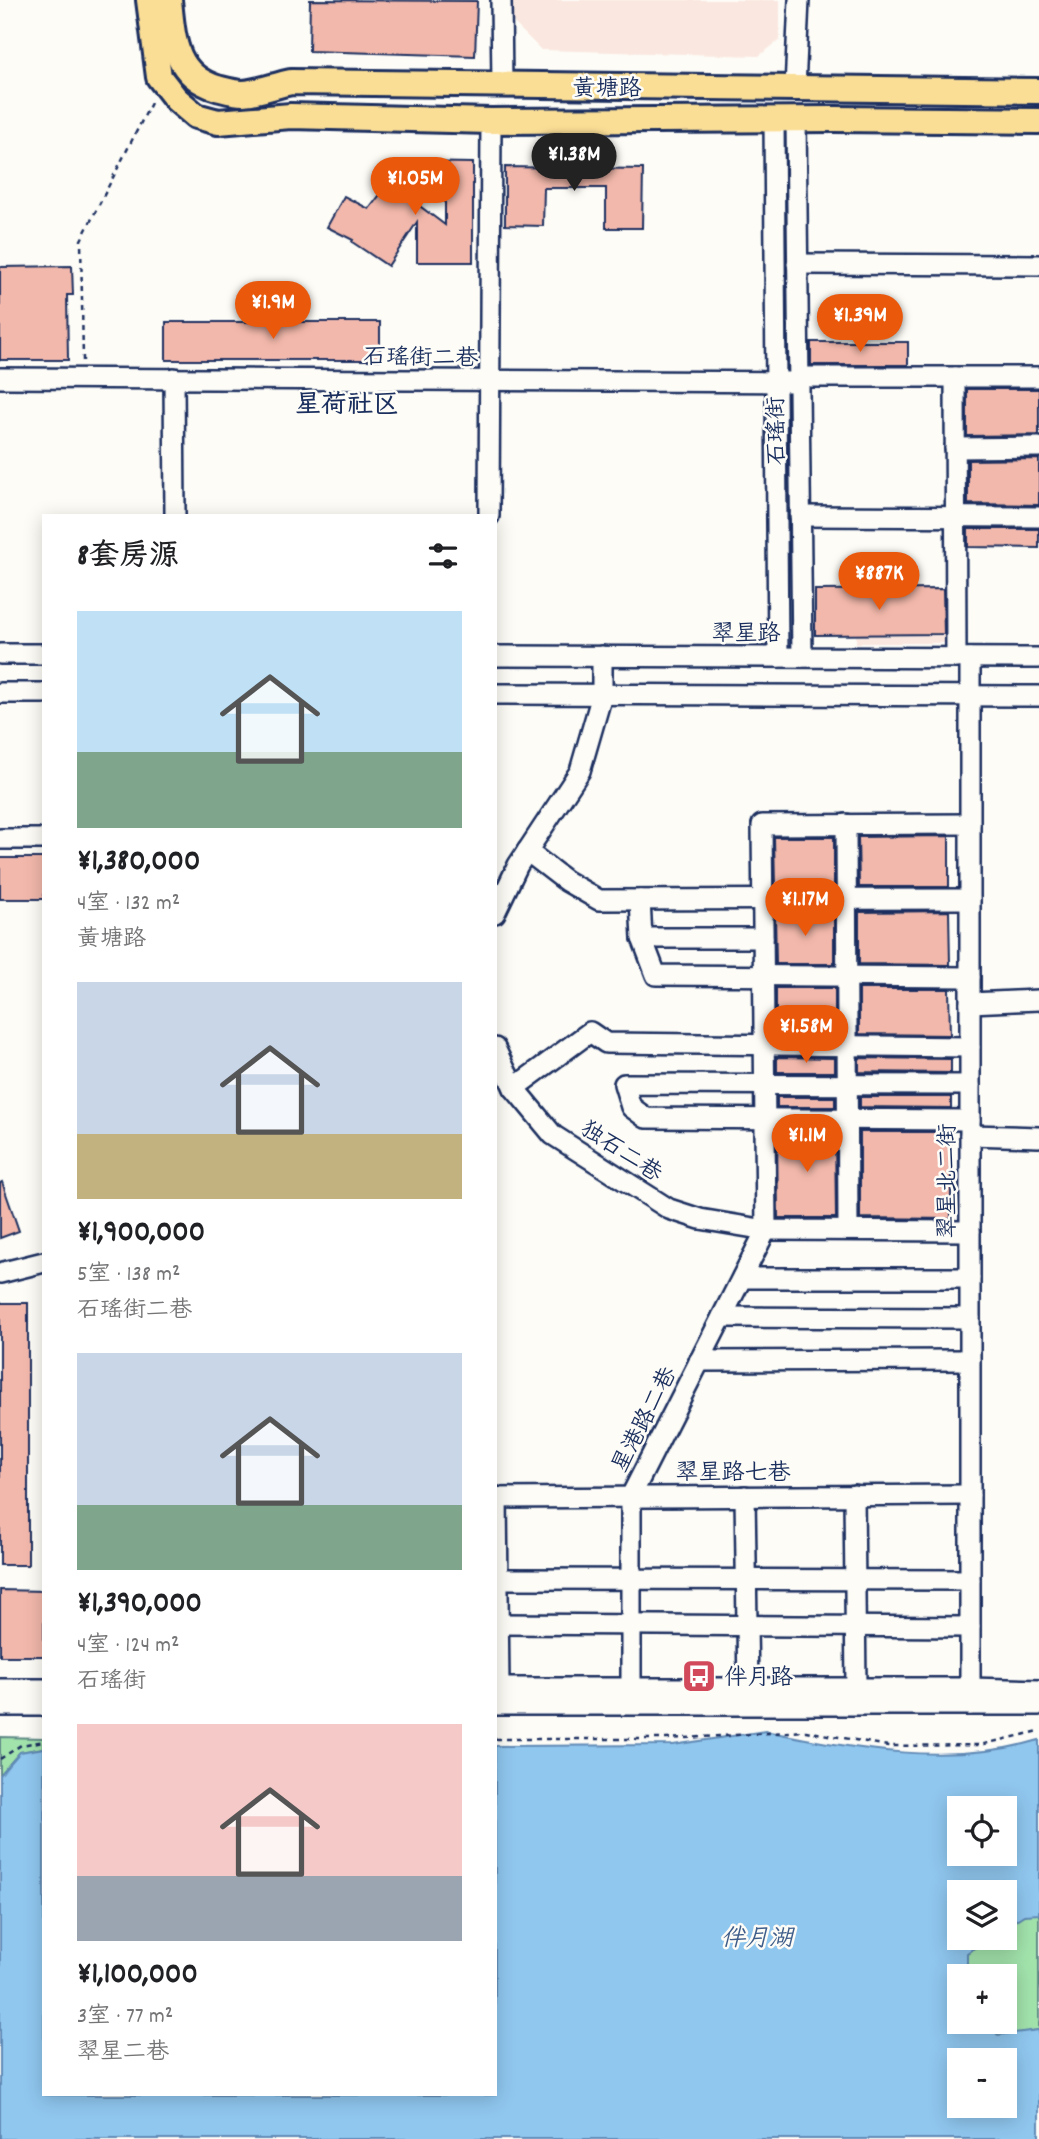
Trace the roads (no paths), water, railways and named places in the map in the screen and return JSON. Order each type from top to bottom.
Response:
[{"type":"main road","name":"黄塘路","points":[[149,0],[159,77],[176,99],[196,116],[218,122],[290,116],[491,121],[1039,121]]},
{"type":"main road","name":"黄塘路","points":[[169,0],[173,40],[184,66],[196,80],[227,91],[243,93],[291,82],[1039,91]]},
{"type":"street","points":[[500,0],[502,86]]},
{"type":"street","points":[[795,88],[799,0]]},
{"type":"street","name":"石瑶街","points":[[785,119],[797,264],[802,657]]},
{"type":"street","name":"石瑶街","points":[[778,657],[776,382],[785,119]]},
{"type":"street","points":[[489,514],[491,121]]},
{"type":"street","points":[[797,264],[1039,265]]},
{"type":"street","name":"石瑶街二巷","points":[[0,378],[799,382],[806,377],[1039,377]]},
{"type":"street","name":"翠星北二街","points":[[955,377],[956,516],[963,658],[970,696],[970,1696]]},
{"type":"street","points":[[174,378],[175,514]]},
{"type":"street","points":[[955,447],[1039,447]]},
{"type":"street","points":[[800,516],[1039,517]]},
{"type":"street","points":[[0,654],[42,654]]},
{"type":"street","name":"翠星路","points":[[497,656],[1039,658]]},
{"type":"street","points":[[497,909],[527,850],[580,771],[602,695],[602,656]]},
{"type":"street","points":[[0,693],[42,693]]},
{"type":"street","points":[[497,695],[1039,696]]},
{"type":"street","points":[[846,824],[848,1230]]},
{"type":"street","points":[[766,1230],[762,825],[970,824]]},
{"type":"street","points":[[0,839],[42,839]]},
{"type":"street","points":[[527,850],[566,880],[599,900],[970,900]]},
{"type":"street","points":[[640,900],[642,938],[656,975],[970,977]]},
{"type":"street","points":[[642,938],[763,938]]},
{"type":"street","points":[[970,1003],[1039,1000]]},
{"type":"street","points":[[514,1088],[590,1032],[606,1043],[970,1047]]},
{"type":"street","name":"独石二巷","points":[[497,1052],[514,1088],[554,1135],[668,1209],[700,1219],[766,1230],[970,1231]]},
{"type":"street","points":[[970,1085],[624,1084],[631,1107],[646,1118],[847,1119],[970,1127],[1039,1137]]},
{"type":"street","name":"星港路二巷","points":[[631,1688],[631,1496],[766,1230]]},
{"type":"street","points":[[0,1273],[42,1262]]},
{"type":"street","points":[[742,1278],[970,1278]]},
{"type":"street","points":[[722,1317],[970,1318]]},
{"type":"street","points":[[699,1361],[970,1360]]},
{"type":"street","points":[[853,1495],[856,1688]]},
{"type":"street","name":"翠星路七巷","points":[[497,1497],[970,1495]]},
{"type":"street","points":[[745,1496],[748,1688]]},
{"type":"street","points":[[497,1579],[970,1580]]},
{"type":"street","points":[[497,1624],[970,1627]]},
{"type":"street","points":[[497,1694],[631,1688],[856,1688],[970,1696],[1039,1705]]},
{"type":"street","points":[[0,1689],[42,1689]]},
{"type":"street","points":[[497,1694],[970,1696],[1039,1690]]},
{"type":"street","points":[[0,1706],[42,1706]]},
{"type":"water","name":"伴月湖","points":[[765,1731],[867,1749],[937,1754],[971,1753],[1039,1740],[1039,1914],[1024,1915],[1017,1919],[1017,1880],[947,1880],[947,1950],[971,1950],[967,1953],[967,1964],[947,1964],[947,2034],[998,2035],[1039,2030],[1039,2139],[0,2139],[0,1775],[20,1752],[42,1748],[42,2096],[497,2096],[497,1746],[673,1745]]},
{"type":"place","name":"伴月路","points":[[699,1676]]},
{"type":"district","name":"星荷社区","points":[[347,403]]}]
